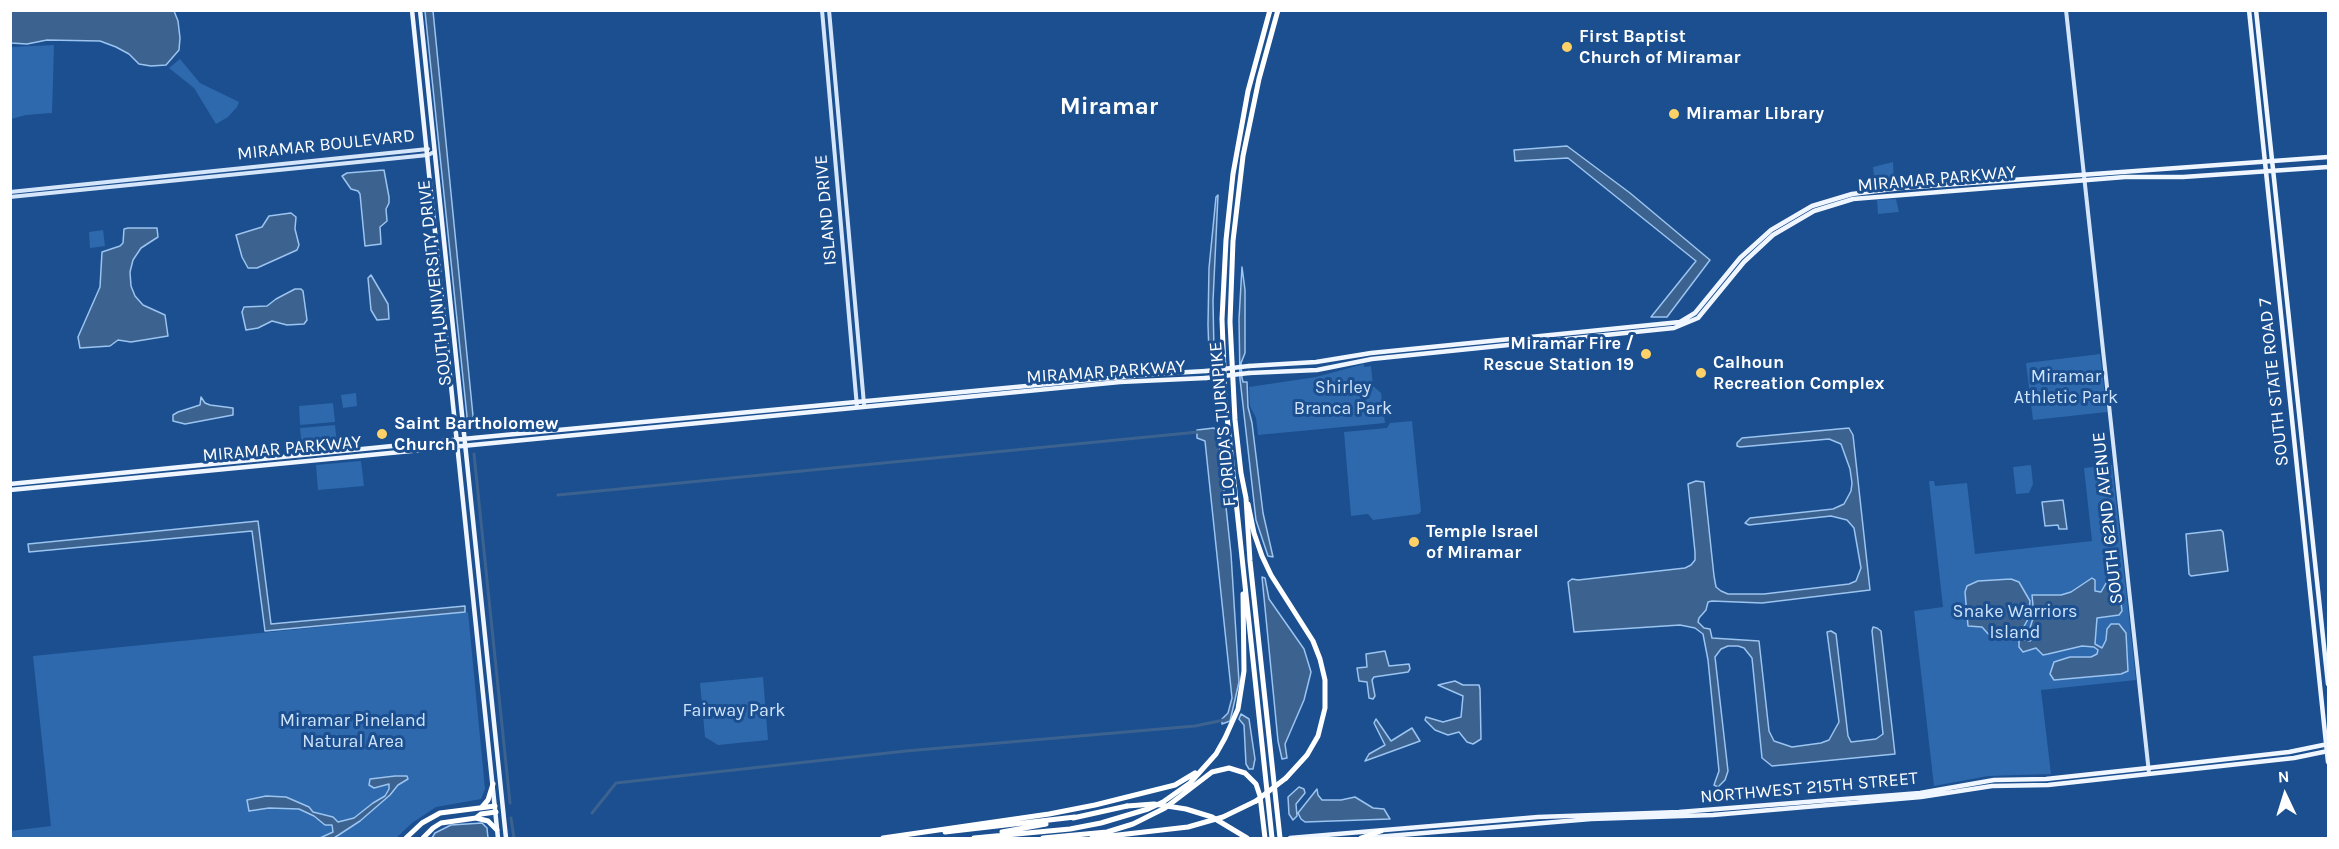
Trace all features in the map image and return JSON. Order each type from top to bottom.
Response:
[{"type":"highway","name":"FLORIDA'S TURNPIKE","points":[[1270,10],[1250,80],[1239,136],[1228,214],[1223,278],[1224,384],[1272,838]]},
{"type":"highway","name":"FLORIDA'S TURNPIKE","points":[[1278,10],[1246,138],[1238,194],[1230,322],[1232,385],[1240,473],[1246,498],[1250,561],[1280,838]]},
{"type":"highway","points":[[1092,838],[1188,827],[1223,817],[1256,801],[1286,778],[1307,756],[1318,736],[1325,708],[1325,680],[1315,647],[1262,556],[1246,498]]},
{"type":"highway","points":[[974,838],[1084,827],[1148,809],[1163,802],[1190,783],[1216,754],[1238,709],[1244,671],[1243,568]]},
{"type":"highway","points":[[881,838],[1048,814],[1174,784],[1185,780],[1200,769],[1229,730]]},
{"type":"highway","points":[[1043,838],[1100,833],[1133,824],[1165,808],[1212,772],[1229,768],[1245,773],[1256,784],[1260,795],[1265,838]]},
{"type":"highway","points":[[482,807],[488,800],[493,784]]},
{"type":"highway","points":[[968,838],[1127,806],[1154,804],[1186,809],[1212,817],[1247,838]]},
{"type":"highway","points":[[406,838],[422,823],[440,813],[482,807],[495,809]]},
{"type":"highway","points":[[476,818],[495,809]]},
{"type":"highway","points":[[881,838],[1075,817]]},
{"type":"highway","points":[[423,838],[441,823],[476,818],[488,821],[497,831]]},
{"type":"highway","points":[[1363,838],[1381,831]]},
{"type":"main road","name":"SOUTH UNIVERSITY DRIVE","points":[[412,10],[498,838]]},
{"type":"main road","name":"SOUTH UNIVERSITY DRIVE","points":[[420,10],[506,838]]},
{"type":"main road","name":"SOUTH STATE ROAD 7","points":[[2249,10],[2328,762]]},
{"type":"main road","name":"SOUTH STATE ROAD 7","points":[[2256,10],[2328,684]]},
{"type":"main road","name":"MIRAMAR PARKWAY","points":[[864,404],[1120,382],[1317,370],[1372,359],[1674,328],[1698,318],[1760,246],[1791,223],[1814,211],[1840,202],[1868,197],[2328,156]]},
{"type":"main road","name":"MIRAMAR PARKWAY","points":[[10,490],[1249,366],[1302,364],[1371,353],[1680,322],[1695,313],[1757,241],[1788,218],[1812,206],[1839,197],[1867,191],[1986,182],[2085,177],[2183,177],[2328,167]]},
{"type":"main road","points":[[1966,189],[1986,182]]},
{"type":"main road","points":[[2277,276],[2286,287]]},
{"type":"main road","points":[[440,281],[448,289]]},
{"type":"main road","points":[[2278,291],[2287,300]]},
{"type":"main road","points":[[2290,399],[2299,409]]},
{"type":"main road","name":"MIRAMAR PARKWAY","points":[[10,484],[466,439],[857,405]]},
{"type":"main road","points":[[2291,413],[2300,423]]},
{"type":"main road","points":[[390,453],[395,446]]},
{"type":"main road","points":[[366,455],[370,448]]},
{"type":"main road","points":[[342,457],[347,451]]},
{"type":"main road","points":[[2311,594],[2314,602],[2320,606]]},
{"type":"main road","points":[[2312,607],[2321,619]]},
{"type":"main road","name":"NORTHWEST 215TH STREET","points":[[1363,838],[1591,819],[1713,815],[1921,797],[1992,786],[2048,784],[2149,771],[2327,744]]},
{"type":"main road","name":"NORTHWEST 215TH STREET","points":[[1291,838],[1538,817],[1688,812],[1920,793],[1994,780],[2046,779],[2253,762],[2300,757],[2328,751]]},
{"type":"main road","points":[[2252,756],[2253,762]]},
{"type":"main road","points":[[495,809],[503,808]]},
{"type":"street","name":"ISLAND DRIVE","points":[[822,10],[857,405]]},
{"type":"street","name":"ISLAND DRIVE","points":[[829,10],[864,404]]},
{"type":"street","name":"SOUTH 62ND AVENUE","points":[[2066,10],[2149,771]]},
{"type":"street","name":"MIRAMAR BOULEVARD","points":[[10,192],[427,148],[434,152]]},
{"type":"street","name":"MIRAMAR BOULEVARD","points":[[10,197],[428,155],[434,152]]},
{"type":"green space","points":[[54,45],[52,113],[11,119],[11,47]]},
{"type":"green space","points":[[180,59],[200,83],[239,102],[228,117],[216,124],[194,88],[169,68]]},
{"type":"green space","points":[[1893,162],[1894,184],[1875,186],[1873,167]]},
{"type":"green space","points":[[1896,199],[1899,212],[1878,214],[1877,200]]},
{"type":"green space","points":[[103,230],[105,246],[90,248],[89,232]]},
{"type":"green space","name":"Miramar Athletic Park","points":[[2100,354],[2107,412],[2033,420],[2026,363]]},
{"type":"green space","name":"Shirley Branca Park","points":[[1364,364],[1364,367],[1371,366],[1373,386],[1381,393],[1385,423],[1258,435],[1256,418],[1250,406],[1249,387],[1316,377]]},
{"type":"green space","points":[[356,393],[357,406],[343,408],[341,395]]},
{"type":"green space","points":[[333,403],[335,422],[300,425],[299,406]]},
{"type":"green space","points":[[1412,421],[1421,511],[1419,514],[1373,520],[1368,514],[1351,516],[1344,432],[1387,428],[1390,423]]},
{"type":"green space","points":[[335,425],[337,444],[302,447],[300,428]]},
{"type":"green space","points":[[361,461],[364,486],[318,490],[316,465]]},
{"type":"green space","points":[[2031,465],[2033,484],[2029,493],[2016,494],[2013,467]]},
{"type":"green space","name":"Snake Warriors Island","points":[[2112,465],[2136,680],[2041,690],[2051,774],[1988,776],[1934,786],[1914,611],[1943,607],[1929,481],[1934,481],[1935,486],[1967,483],[1975,554],[2092,541],[2084,468]]},
{"type":"green space","name":"Miramar Pineland Natural Area","points":[[468,612],[485,789],[481,799],[436,807],[412,823],[396,838],[11,838],[10,831],[51,826],[33,656]]},
{"type":"green space","name":"Fairway Park","points":[[763,677],[768,740],[718,745],[705,737],[700,683]]},
{"type":"shaded area","points":[[11,10],[174,11],[178,21],[179,50],[166,65],[151,66],[139,64],[129,54],[100,41],[47,40],[27,44],[11,43]]},
{"type":"shaded area","points":[[425,11],[433,11],[474,426],[468,426]]},
{"type":"shaded area","points":[[1567,146],[1630,193],[1710,260],[1667,317],[1651,317],[1696,261],[1568,158],[1515,161],[1514,150]]},
{"type":"shaded area","points":[[384,170],[389,197],[386,209],[387,221],[380,227],[381,244],[365,246],[360,194],[351,189],[342,176],[347,173]]},
{"type":"shaded area","points":[[1218,195],[1213,301],[1214,353],[1212,356],[1209,353],[1208,325],[1209,268]]},
{"type":"shaded area","points":[[291,213],[296,217],[295,229],[299,245],[297,250],[257,268],[248,268],[242,257],[236,235],[262,227],[269,216]]},
{"type":"shaded area","points":[[157,228],[158,237],[141,248],[133,260],[130,272],[131,286],[135,296],[143,305],[165,315],[168,336],[131,342],[118,340],[110,346],[80,348],[78,337],[100,287],[102,252],[120,246],[123,243],[124,229]]},
{"type":"shaded area","points":[[1242,267],[1245,290],[1245,353],[1241,363],[1242,378],[1243,382],[1247,382],[1248,407],[1263,513],[1273,557],[1268,556],[1256,520],[1240,379],[1239,319]]},
{"type":"shaded area","points":[[371,275],[388,304],[389,319],[377,320],[371,310],[368,278]]},
{"type":"shaded area","points":[[295,289],[303,291],[307,320],[304,324],[287,325],[272,321],[258,328],[246,330],[242,312],[244,307],[267,306]]},
{"type":"shaded area","points":[[201,397],[205,403],[210,405],[233,408],[233,415],[185,424],[173,421],[173,415],[178,412],[200,405]]},
{"type":"shaded area","points":[[1214,428],[1218,432],[1231,554],[1239,682],[1230,721],[1222,724],[1232,698],[1205,441],[1197,438],[1197,430]]},
{"type":"shaded area","points":[[1849,428],[1853,435],[1870,590],[1762,603],[1712,601],[1708,602],[1698,622],[1704,628],[1710,629],[1712,638],[1759,641],[1769,731],[1774,741],[1792,747],[1829,740],[1839,722],[1827,632],[1831,631],[1836,634],[1848,736],[1851,742],[1876,739],[1883,734],[1872,631],[1873,627],[1877,628],[1881,631],[1895,754],[1772,766],[1762,758],[1752,658],[1744,648],[1728,646],[1721,649],[1715,657],[1728,771],[1725,780],[1718,787],[1714,785],[1719,771],[1708,660],[1703,634],[1695,628],[1680,625],[1574,632],[1568,582],[1572,579],[1685,568],[1691,565],[1695,560],[1695,552],[1688,484],[1696,481],[1704,482],[1714,576],[1716,587],[1721,591],[1728,594],[1764,594],[1849,584],[1856,581],[1861,568],[1854,528],[1847,520],[1831,516],[1749,525],[1745,523],[1750,518],[1833,509],[1844,504],[1851,491],[1852,483],[1850,469],[1841,444],[1829,439],[1737,446],[1742,438]]},
{"type":"shaded area","points":[[2063,500],[2067,529],[2059,529],[2058,525],[2045,526],[2042,502]]},
{"type":"shaded area","points":[[258,521],[271,624],[465,606],[465,612],[265,631],[252,531],[29,552],[28,544]]},
{"type":"shaded area","points":[[2221,530],[2228,571],[2191,576],[2186,534]]},
{"type":"shaded area","points":[[2117,570],[2122,611],[2119,615],[2097,618],[2095,644],[2102,648],[2106,640],[2107,629],[2111,624],[2119,624],[2126,633],[2128,671],[2121,674],[2054,680],[2050,674],[2054,662],[2070,657],[2091,657],[2097,654],[2098,650],[2094,647],[2082,646],[2043,655],[2036,648],[2023,652],[2019,647],[2019,641],[2022,639],[2030,641],[2034,636],[2030,628],[2034,615],[2032,595],[2061,595],[2071,592],[2092,578],[2095,580],[2095,591],[2101,592],[2113,571]]},
{"type":"shaded area","points":[[1262,577],[1265,578],[1269,599],[1304,649],[1311,672],[1304,700],[1285,744],[1287,758],[1282,759],[1278,741]]},
{"type":"shaded area","points":[[2011,579],[2019,582],[2030,601],[2028,619],[2020,634],[2014,636],[2002,630],[1991,637],[1982,627],[1968,626],[1965,592],[1967,586],[1978,581]]},
{"type":"shaded area","points":[[1385,651],[1389,666],[1409,664],[1410,669],[1408,672],[1374,677],[1372,680],[1375,696],[1373,699],[1369,698],[1367,682],[1359,681],[1357,668],[1367,667],[1366,654]]},
{"type":"shaded area","points":[[1455,681],[1463,685],[1479,685],[1481,739],[1473,744],[1467,742],[1459,732],[1448,735],[1435,730],[1425,720],[1426,717],[1443,722],[1461,717],[1463,696],[1438,685]]},
{"type":"shaded area","points":[[1241,714],[1249,719],[1255,759],[1253,769],[1249,769],[1246,764],[1244,725],[1239,719]]},
{"type":"shaded area","points":[[1376,719],[1391,741],[1412,728],[1420,741],[1365,761],[1369,754],[1385,745],[1374,723]]},
{"type":"shaded area","points":[[407,776],[408,779],[398,785],[360,821],[334,838],[320,838],[333,832],[332,825],[325,825],[314,816],[299,809],[269,808],[249,811],[247,800],[266,796],[286,797],[309,807],[313,812],[333,817],[338,822],[354,818],[385,796],[389,784],[374,788],[369,785],[370,779]]},
{"type":"shaded area","points":[[1299,787],[1304,789],[1305,793],[1296,804],[1297,816],[1293,820],[1289,814],[1288,797]]},
{"type":"shaded area","points":[[1317,789],[1322,800],[1355,797],[1373,808],[1384,809],[1390,819],[1305,822],[1298,813]]},
{"type":"shaded area","points":[[482,823],[487,828],[488,838],[432,838],[435,833],[451,825]]},
{"type":"waterway","points":[[558,495],[1198,432]]},
{"type":"waterway","points":[[474,454],[510,803]]},
{"type":"waterway","points":[[592,813],[616,783],[906,751],[1195,726],[1224,720]]},
{"type":"waterway","points":[[511,818],[514,838]]},
{"type":"place","name":"First Baptist Church of Miramar","points":[[1567,47]]},
{"type":"place","name":"Miramar Library","points":[[1674,114]]},
{"type":"place","name":"Miramar Fire / Rescue Station 19","points":[[1646,354]]},
{"type":"place","name":"Calhoun Recreation Complex","points":[[1701,373]]},
{"type":"place","name":"Saint Bartholomew Church","points":[[382,434]]},
{"type":"place","name":"Temple Israel of Miramar","points":[[1414,542]]},
{"type":"district","name":"Miramar","points":[[1109,107]]}]
